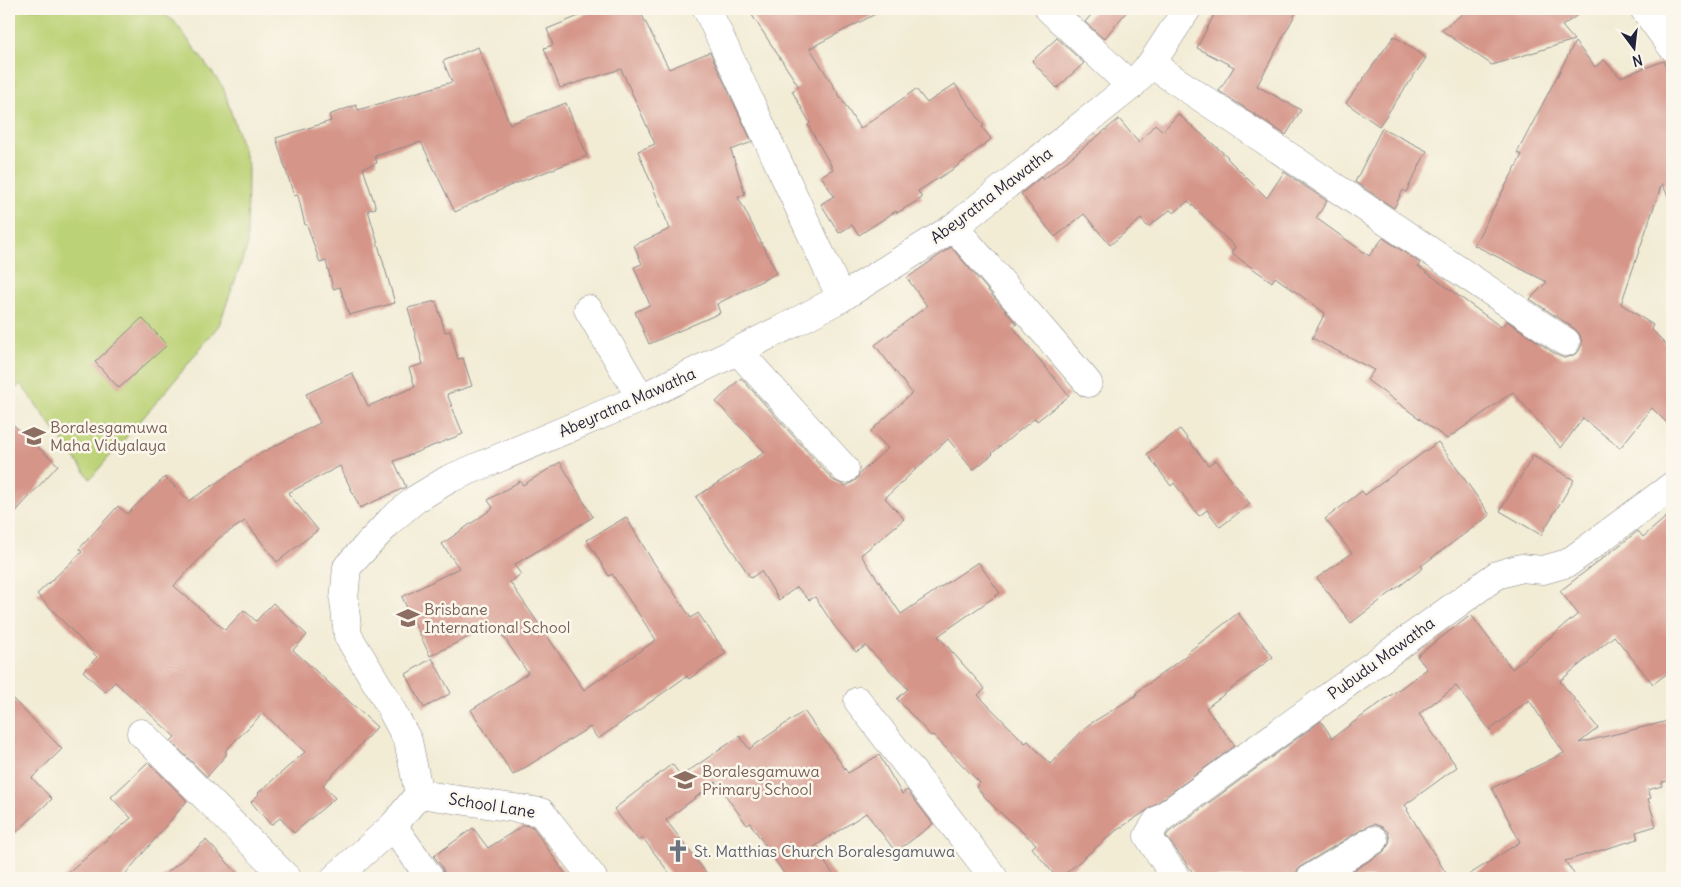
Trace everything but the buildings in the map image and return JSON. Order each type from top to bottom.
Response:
[{"type":"street","points":[[707,9],[841,298]]},
{"type":"street","points":[[1049,9],[1131,86]]},
{"type":"street","name":"Abeyratna Mawatha","points":[[419,794],[408,741],[382,692],[348,636],[344,600],[347,567],[391,520],[416,499],[449,479],[641,398],[841,298],[954,227],[1131,86],[1151,64],[1187,9]]},
{"type":"street","points":[[1644,9],[1672,47]]},
{"type":"street","points":[[1151,64],[1566,342]]},
{"type":"street","points":[[954,227],[1088,383]]},
{"type":"street","points":[[588,309],[641,398]]},
{"type":"street","points":[[738,351],[845,469]]},
{"type":"street","name":"Pubudu Mawatha","points":[[1176,878],[1148,836],[1157,821],[1497,575],[1521,568],[1543,570],[1568,563],[1672,486]]},
{"type":"street","points":[[858,701],[994,878]]},
{"type":"street","points":[[141,732],[287,878]]},
{"type":"street","points":[[335,878],[393,826],[419,794]]},
{"type":"street","name":"School Lane","points":[[419,794],[541,812],[594,878]]},
{"type":"street","points":[[393,826],[430,878]]},
{"type":"street","points":[[1311,878],[1374,840]]},
{"type":"green space","points":[[9,9],[156,9],[174,21],[223,87],[248,165],[247,247],[219,325],[167,390],[90,479],[21,384],[9,394]]},
{"type":"place","name":"Boralesgamuwa Maha Vidyalaya","points":[[34,436]]},
{"type":"place","name":"Brisbane International School","points":[[408,618]]},
{"type":"place","name":"Boralesgamuwa Primary School","points":[[685,780]]},
{"type":"place","name":"St. Matthias Church Boralesgamuwa","points":[[678,851]]}]
